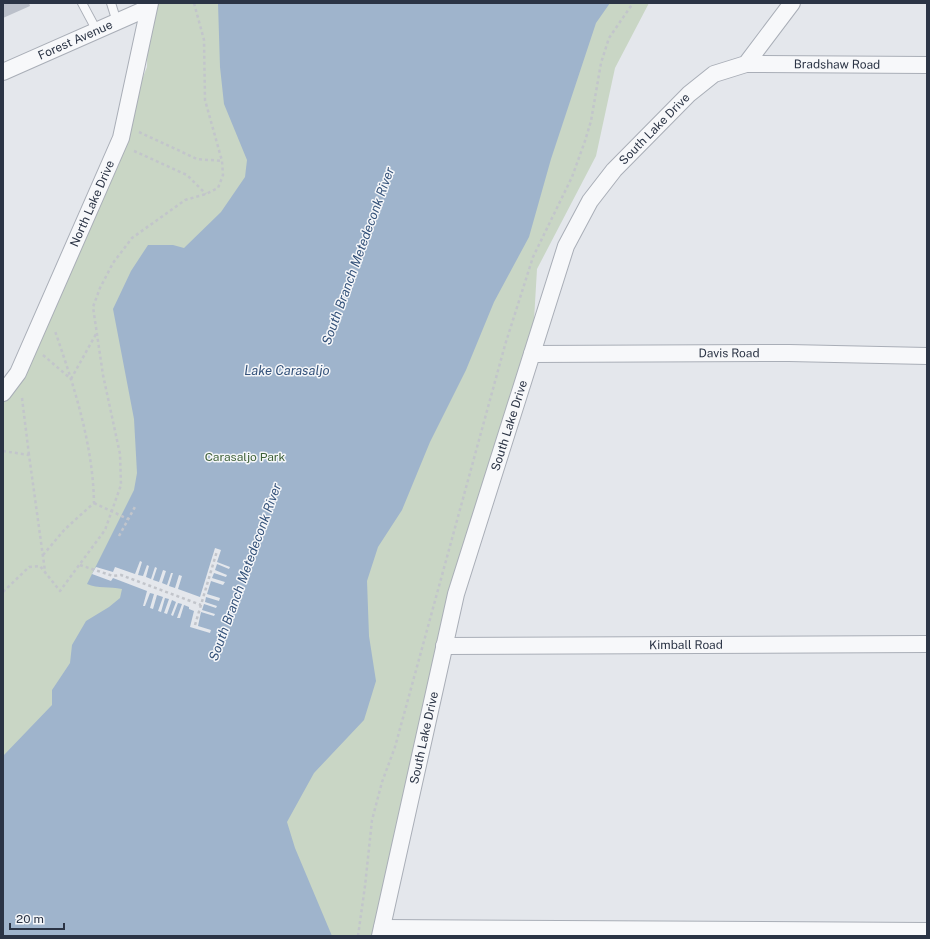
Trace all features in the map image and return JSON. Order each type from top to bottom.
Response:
[{"type":"street","points":[[746,64],[792,3]]},
{"type":"street","name":"Forest Avenue","points":[[3,72],[117,22],[149,6]]},
{"type":"street","name":"North Lake Drive","points":[[3,393],[18,373],[119,144],[149,6]]},
{"type":"street","name":"Bradshaw Road","points":[[746,64],[927,65]]},
{"type":"street","name":"South Lake Drive","points":[[381,932],[456,594],[566,246],[590,201],[614,170],[689,94],[714,74],[746,64]]},
{"type":"street","name":"Davis Road","points":[[532,354],[789,353],[927,356]]},
{"type":"street","name":"Kimball Road","points":[[444,646],[927,644]]},
{"type":"street","points":[[381,932],[927,931]]},
{"type":"lane","points":[[82,3],[97,31]]},
{"type":"lane","points":[[111,3],[117,22]]},
{"type":"path","points":[[3,592],[29,567],[40,566],[60,591],[106,530],[121,485],[120,454],[96,334],[93,307],[100,288],[113,263],[132,238],[185,200],[206,194],[218,188],[223,175],[222,160],[206,100],[204,40],[194,3]]},
{"type":"path","points":[[124,125],[197,159],[222,160]]},
{"type":"path","points":[[119,144],[187,175],[206,194]]},
{"type":"path","points":[[47,307],[72,379],[91,463],[94,503]]},
{"type":"path","points":[[72,379],[96,334]]},
{"type":"path","points":[[30,345],[72,379]]},
{"type":"path","points":[[18,373],[45,572]]},
{"type":"path","points":[[3,451],[29,455]]},
{"type":"path","points":[[94,503],[128,519]]},
{"type":"path","points":[[43,555],[65,529],[94,503]]},
{"type":"path","points":[[119,536],[136,505]]},
{"type":"path","points":[[195,625],[217,551]]},
{"type":"path","points":[[80,565],[114,576],[121,575],[201,604]]},
{"type":"green space","name":"Lake Carasaljo","points":[[152,3],[649,3],[615,68],[596,156],[537,269],[532,354],[456,594],[380,936],[3,936],[3,393],[124,125],[147,67],[148,8]]},
{"type":"water","name":"Lake Carasaljo","points":[[218,3],[610,3],[596,23],[551,159],[529,237],[494,302],[466,370],[430,442],[402,510],[378,547],[367,581],[369,636],[376,681],[364,720],[314,773],[287,822],[295,848],[332,936],[3,936],[3,756],[52,705],[52,690],[70,663],[72,645],[86,621],[109,607],[120,598],[122,589],[87,584],[134,490],[137,473],[134,419],[113,309],[131,271],[148,245],[173,245],[184,248],[221,212],[245,177],[247,160],[224,104],[220,67]]},
{"type":"pier","points":[[215,548],[221,550],[217,562],[230,567],[229,569],[217,564],[215,570],[227,575],[226,577],[214,573],[212,578],[225,582],[223,585],[211,581],[207,594],[220,598],[219,601],[206,597],[205,602],[217,606],[216,608],[204,604],[202,610],[215,614],[214,616],[201,612],[198,626],[211,630],[210,633],[190,627],[194,611],[189,609],[189,607],[184,605],[180,618],[177,618],[182,604],[178,603],[173,616],[171,615],[176,602],[172,600],[167,614],[164,613],[169,599],[165,598],[161,612],[158,611],[163,597],[157,595],[153,609],[150,608],[154,594],[150,593],[145,606],[143,606],[147,591],[113,578],[111,581],[92,574],[96,567],[113,572],[115,567],[135,574],[140,561],[142,562],[138,575],[143,576],[147,565],[149,566],[146,577],[151,579],[155,567],[157,568],[153,580],[159,582],[163,570],[166,571],[162,583],[167,585],[171,573],[173,573],[169,586],[175,588],[179,575],[182,576],[178,589],[200,597]]},
{"type":"building","points":[[3,3],[29,3],[30,6],[3,18]]},
{"type":"water label","name":"South Branch Metedeconk River","points":[[358,256]]},
{"type":"water label","name":"South Branch Metedeconk River","points":[[245,572]]},
{"type":"park label","name":"Carasaljo Park","points":[[245,457]]}]
